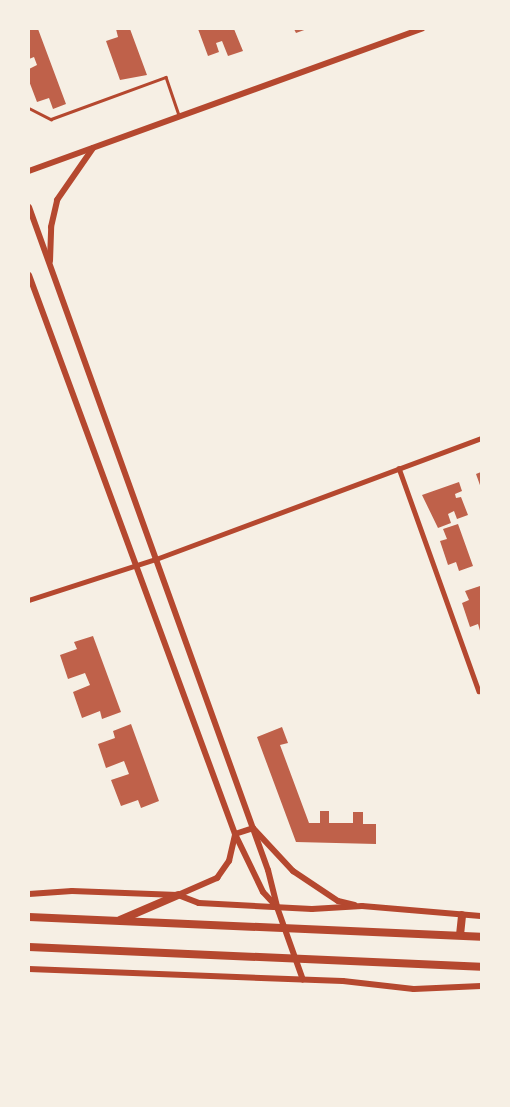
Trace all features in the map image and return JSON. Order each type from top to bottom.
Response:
[{"type":"highway","points":[[118,920],[178,895]]},
{"type":"highway","points":[[460,935],[462,914]]},
{"type":"highway","points":[[29,917],[481,937]]},
{"type":"highway","points":[[29,947],[481,967]]},
{"type":"main road","points":[[50,265],[51,228],[58,200],[93,148]]},
{"type":"main road","points":[[29,207],[268,870],[276,907],[303,980]]},
{"type":"main road","points":[[29,275],[235,834],[262,892],[276,907]]},
{"type":"main road","points":[[235,834],[253,828]]},
{"type":"main road","points":[[253,828],[293,871],[338,901],[362,906],[481,916]]},
{"type":"main road","points":[[178,895],[217,878],[229,861],[235,834]]},
{"type":"main road","points":[[29,894],[72,891],[178,895],[199,903],[312,909],[362,906]]},
{"type":"main road","points":[[29,969],[303,980],[414,988],[481,986]]},
{"type":"street","points":[[29,171],[422,29]]},
{"type":"street","points":[[29,600],[156,559],[481,438]]},
{"type":"street","points":[[399,468],[479,691]]},
{"type":"lane","points":[[29,108],[51,119],[166,77],[180,116]]},
{"type":"building","points":[[29,29],[38,29],[66,104],[53,109],[49,98],[37,102],[29,81],[29,69],[37,65],[34,57],[29,59]]},
{"type":"building","points":[[116,29],[130,29],[147,75],[120,80],[106,41],[118,37]]},
{"type":"building","points":[[198,29],[234,29],[243,51],[228,56],[222,41],[216,43],[219,52],[208,56]]},
{"type":"building","points":[[294,29],[307,29],[296,33]]},
{"type":"building","points":[[481,472],[481,488],[476,474]]},
{"type":"building","points":[[459,482],[462,491],[455,494],[456,498],[461,497],[468,515],[457,519],[454,511],[448,514],[451,523],[438,528],[422,495]]},
{"type":"building","points":[[458,524],[473,566],[459,571],[456,562],[448,565],[440,541],[447,539],[443,529]]},
{"type":"building","points":[[480,586],[481,634],[478,624],[470,627],[462,603],[469,600],[465,591]]},
{"type":"building","points":[[93,636],[121,712],[102,719],[100,711],[82,718],[73,692],[90,685],[85,673],[68,679],[60,655],[77,649],[74,642]]},
{"type":"building","points":[[131,724],[159,801],[141,808],[138,800],[121,806],[111,780],[129,774],[124,761],[106,768],[98,744],[115,738],[113,731]]},
{"type":"building","points":[[282,727],[288,743],[280,745],[309,823],[320,823],[320,811],[329,811],[329,823],[353,823],[353,812],[363,812],[363,824],[376,824],[376,844],[296,842],[257,737]]}]
